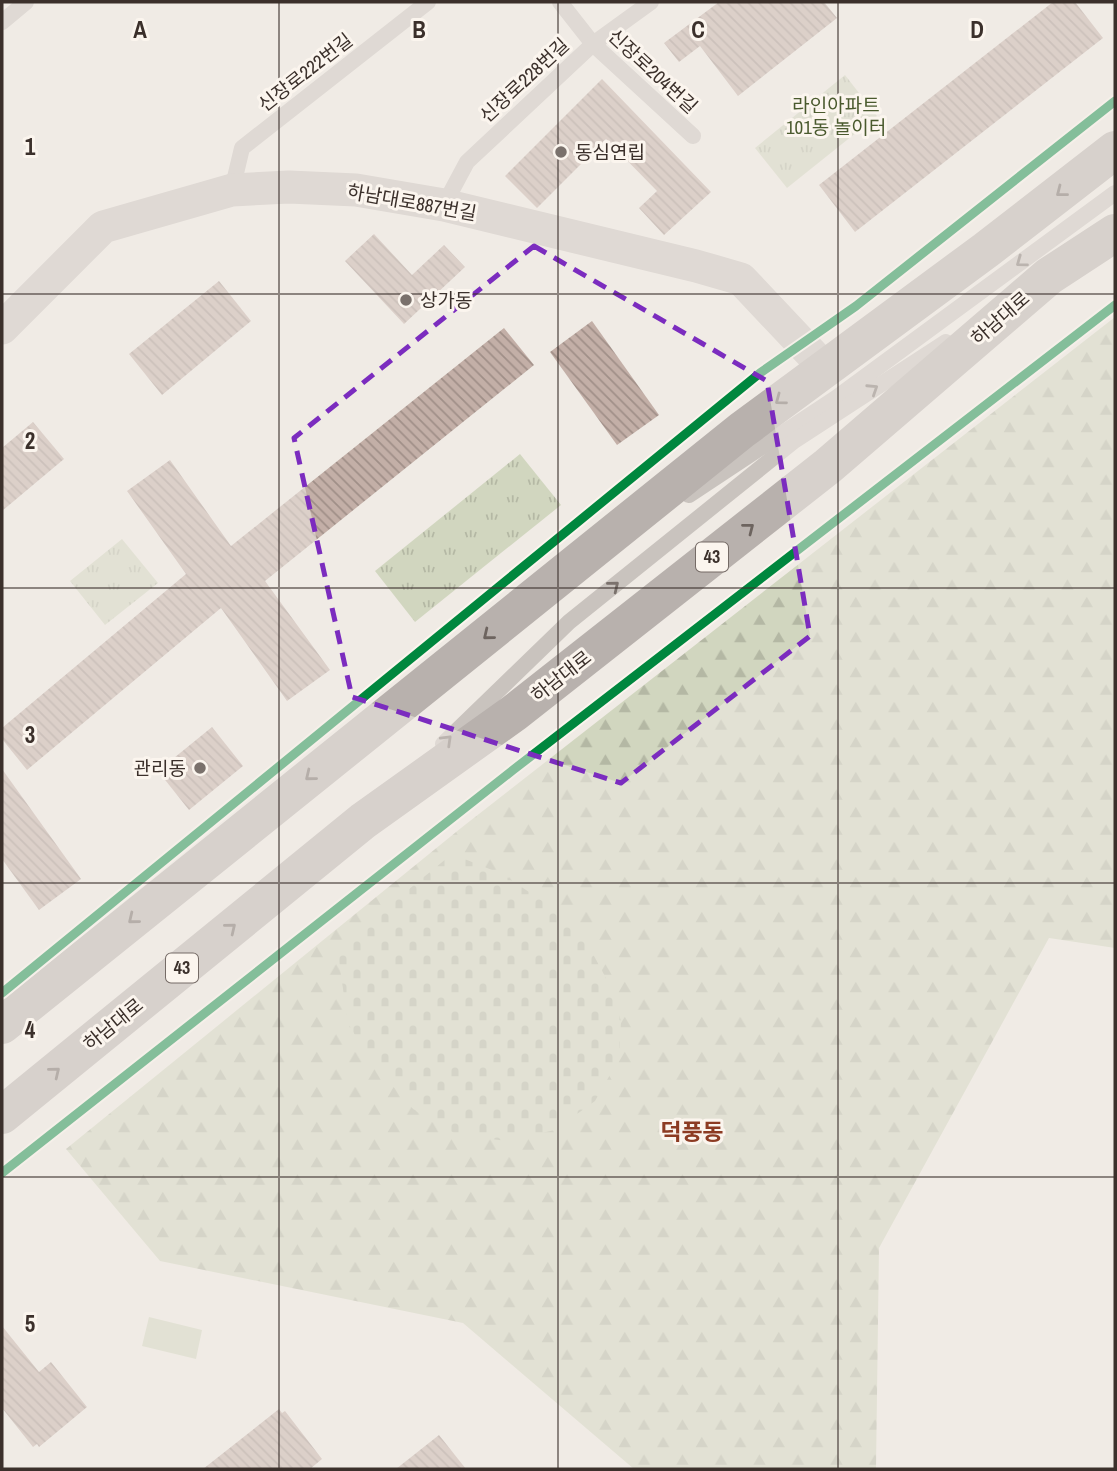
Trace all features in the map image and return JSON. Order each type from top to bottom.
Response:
[{"type":"main road","points":[[2,1025],[742,429],[986,250],[1115,150]]},
{"type":"main road","name":"하남대로","points":[[2,1115],[363,821],[514,713],[828,466],[1049,276],[1115,233]]},
{"type":"street","name":"하남대로887번길","points":[[2,328],[103,227],[232,190],[289,187],[356,190],[444,205],[696,265],[741,279],[824,367]]},
{"type":"lane","points":[[2,22],[26,2]]},
{"type":"lane","name":"신장로222번길","points":[[232,190],[242,148],[428,2]]},
{"type":"lane","name":"신장로204번길","points":[[560,2],[593,44],[693,136]]},
{"type":"lane","name":"신장로228번길","points":[[444,205],[467,162],[593,44],[651,2]]},
{"type":"lane","points":[[541,592],[836,398],[1115,193]]},
{"type":"highlighted area","points":[[534,246],[767,381],[810,636],[621,783],[352,697],[294,438]]},
{"type":"green space","name":"라인아파트 101동 놀이터","points":[[845,75],[877,116],[787,188],[755,148]]},
{"type":"green space","points":[[1115,317],[1115,948],[1049,938],[879,1248],[876,1469],[634,1469],[463,1323],[160,1261],[66,1149],[461,828]]},
{"type":"green space","points":[[520,454],[561,505],[415,622],[375,571]]},
{"type":"green space","points":[[122,539],[158,583],[105,625],[70,581]]},
{"type":"green space","points":[[452,854],[502,874],[550,906],[587,943],[607,980],[621,1021],[619,1059],[595,1101],[555,1130],[506,1141],[456,1134],[414,1110],[367,1056],[348,1023],[337,948]]},
{"type":"green space","points":[[149,1317],[202,1330],[196,1359],[142,1346]]},
{"type":"building","points":[[719,2],[824,2],[837,18],[738,96],[700,46],[679,62],[664,43]]},
{"type":"building","points":[[1053,2],[1075,2],[1103,38],[855,232],[819,185]]},
{"type":"building","name":"동심연립","points":[[602,79],[711,192],[664,235],[639,208],[657,191],[606,139],[537,208],[505,176]]},
{"type":"building","name":"상가동","points":[[374,234],[412,275],[444,245],[465,267],[404,324],[345,261]]},
{"type":"building","points":[[219,281],[251,321],[162,395],[129,354]]},
{"type":"building","points":[[592,321],[659,415],[617,445],[550,352]]},
{"type":"building","points":[[504,328],[534,365],[265,581],[330,670],[287,701],[221,608],[27,770],[2,739],[2,728],[186,574],[127,491],[170,460],[231,546]]},
{"type":"building","points":[[33,422],[64,459],[2,511],[2,448]]},
{"type":"building","name":"관리동","points":[[212,727],[243,766],[189,810],[158,771]]},
{"type":"building","points":[[2,769],[81,879],[39,910],[2,859]]},
{"type":"building","points":[[2,1326],[39,1372],[51,1362],[87,1407],[39,1447],[37,1444],[33,1447],[2,1408]]},
{"type":"building","points":[[279,1409],[282,1413],[285,1411],[322,1459],[310,1469],[203,1469]]},
{"type":"building","points":[[439,1435],[466,1469],[396,1469]]},
{"type":"cycle path","points":[[2,993],[760,373],[856,306],[1115,101]]},
{"type":"cycle path","points":[[2,1173],[513,770],[1115,305]]},
{"type":"place","name":"동심연립","points":[[561,152]]},
{"type":"place","name":"상가동","points":[[406,300]]},
{"type":"place","name":"관리동","points":[[200,768]]},
{"type":"district","name":"덕풍동","points":[[692,1132]]}]
